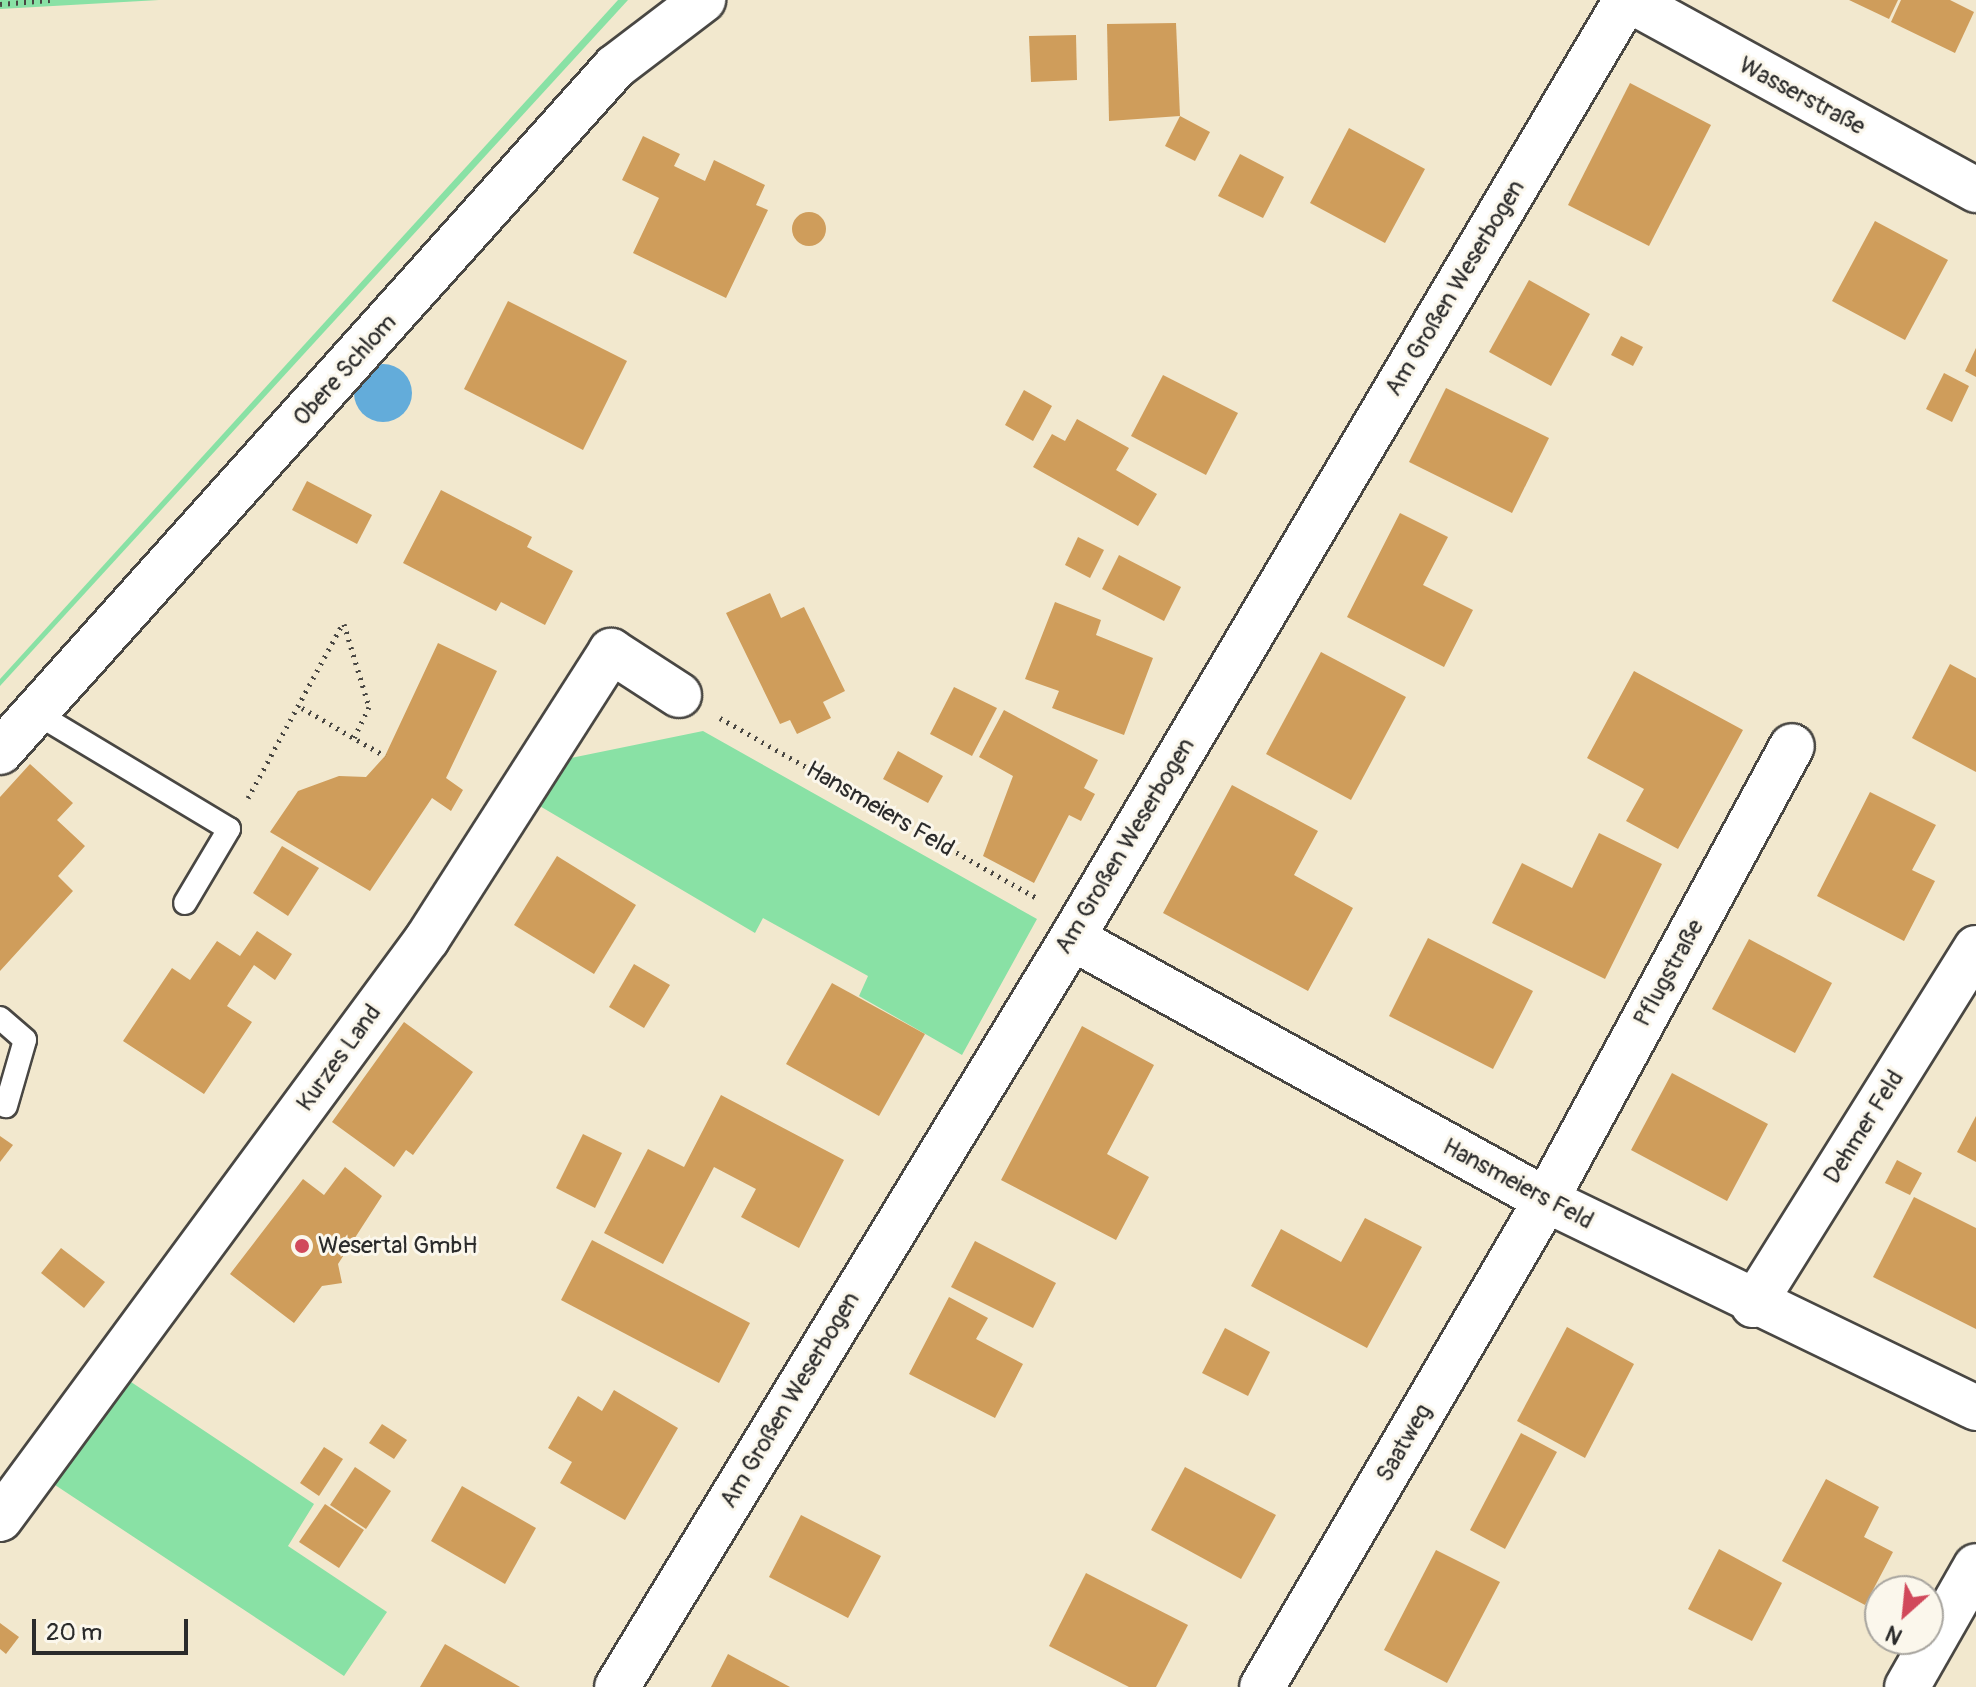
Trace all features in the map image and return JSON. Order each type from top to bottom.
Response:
[{"type":"street","name":"Obere Schlom","points":[[0,752],[615,67],[703,0]]},
{"type":"street","name":"Wasserstraße","points":[[1627,0],[1976,190]]},
{"type":"street","name":"Am Großen Weserbogen","points":[[617,1687],[1076,930],[1627,0]]},
{"type":"street","name":"Kurzes Land","points":[[0,1519],[427,939],[611,651],[679,695]]},
{"type":"street","name":"Pflugstraße","points":[[1546,1200],[1792,746]]},
{"type":"street","name":"Hansmeiers Feld","points":[[1076,930],[1546,1200],[1753,1305],[1976,1408]]},
{"type":"street","name":"Dehmer Feld","points":[[1753,1305],[1976,948]]},
{"type":"street","name":"Saatweg","points":[[1262,1687],[1546,1200]]},
{"type":"street","points":[[1907,1687],[1976,1566]]},
{"type":"lane","points":[[36,713],[229,829],[185,903]]},
{"type":"lane","points":[[0,1018],[25,1040],[6,1106]]},
{"type":"path","points":[[0,4],[50,0]]},
{"type":"path","points":[[229,829],[302,708],[343,623],[369,707],[354,738]]},
{"type":"path","name":"Hansmeiers Feld","points":[[679,695],[1076,930]]},
{"type":"path","points":[[302,708],[385,756]]},
{"type":"green space","points":[[0,0],[159,0],[0,9]]},
{"type":"green space","points":[[618,0],[628,0],[0,686],[0,679]]},
{"type":"green space","points":[[703,731],[1037,919],[962,1055],[859,996],[868,976],[763,918],[755,933],[538,805],[566,759]]},
{"type":"green space","points":[[119,1374],[314,1504],[288,1546],[387,1612],[344,1676],[49,1481]]},
{"type":"water","points":[[383,364],[404,372],[412,393],[404,414],[383,422],[362,414],[354,393],[362,372]]},
{"type":"building","points":[[1849,0],[1898,0],[1889,19]]},
{"type":"building","points":[[1901,0],[1950,0],[1974,12],[1955,53],[1891,22]]},
{"type":"building","points":[[1176,23],[1180,116],[1109,121],[1107,24]]},
{"type":"building","points":[[1076,35],[1077,80],[1031,82],[1029,36]]},
{"type":"building","points":[[1630,83],[1711,125],[1649,246],[1568,205]]},
{"type":"building","points":[[1180,116],[1210,132],[1195,161],[1165,146]]},
{"type":"building","points":[[1349,128],[1425,169],[1385,243],[1310,203]]},
{"type":"building","points":[[643,136],[680,154],[674,166],[705,181],[714,160],[765,185],[756,205],[768,210],[726,298],[633,253],[659,198],[622,180]]},
{"type":"building","points":[[1240,154],[1284,177],[1263,218],[1218,196]]},
{"type":"building","points":[[809,212],[821,217],[826,229],[821,241],[809,246],[797,241],[792,229],[797,217]]},
{"type":"building","points":[[1875,221],[1948,260],[1905,340],[1832,301]]},
{"type":"building","points":[[1529,280],[1590,314],[1551,386],[1489,352]]},
{"type":"building","points":[[508,301],[627,361],[583,450],[464,389]]},
{"type":"building","points":[[1621,336],[1643,347],[1633,366],[1611,355]]},
{"type":"building","points":[[1976,348],[1976,377],[1965,371]]},
{"type":"building","points":[[1944,373],[1969,386],[1952,422],[1926,409]]},
{"type":"building","points":[[1163,375],[1238,413],[1206,475],[1131,436]]},
{"type":"building","points":[[1446,388],[1549,438],[1512,513],[1409,462]]},
{"type":"building","points":[[1024,390],[1052,406],[1033,441],[1005,425]]},
{"type":"building","points":[[1077,419],[1129,448],[1116,470],[1157,494],[1138,526],[1033,467],[1052,434],[1065,441]]},
{"type":"building","points":[[307,481],[372,515],[357,544],[292,510]]},
{"type":"building","points":[[441,490],[532,537],[527,547],[573,571],[545,625],[501,602],[496,611],[403,563]]},
{"type":"building","points":[[1400,513],[1448,537],[1423,585],[1473,610],[1444,667],[1347,617]]},
{"type":"building","points":[[1078,537],[1104,550],[1090,578],[1065,565]]},
{"type":"building","points":[[1119,555],[1181,587],[1164,621],[1102,589]]},
{"type":"building","points":[[770,593],[781,618],[804,607],[845,691],[823,702],[831,718],[797,734],[790,720],[780,724],[726,613]]},
{"type":"building","points":[[1055,602],[1101,620],[1096,635],[1153,658],[1124,735],[1052,708],[1059,691],[1025,679]]},
{"type":"building","points":[[438,643],[497,671],[446,778],[463,790],[451,811],[432,798],[370,891],[270,832],[298,791],[339,776],[366,777],[385,756]]},
{"type":"building","points":[[1321,652],[1406,697],[1351,800],[1266,754]]},
{"type":"building","points":[[1950,664],[1976,678],[1976,772],[1912,738]]},
{"type":"building","points":[[1634,671],[1743,730],[1678,849],[1626,821],[1644,789],[1587,758]]},
{"type":"building","points":[[954,687],[997,708],[972,756],[930,734]]},
{"type":"building","points":[[1004,710],[1098,760],[1084,788],[1095,794],[1081,821],[1069,815],[1034,883],[983,856],[1013,776],[979,757]]},
{"type":"building","points":[[898,751],[943,776],[928,803],[883,779]]},
{"type":"building","points":[[30,764],[73,803],[57,820],[85,846],[58,876],[73,891],[0,971],[0,797]]},
{"type":"building","points":[[1232,785],[1318,831],[1294,875],[1353,908],[1308,991],[1163,913]]},
{"type":"building","points":[[1870,792],[1936,825],[1912,870],[1935,881],[1904,941],[1817,896]]},
{"type":"building","points":[[1599,833],[1662,864],[1605,979],[1492,923],[1522,863],[1572,888]]},
{"type":"building","points":[[282,846],[319,868],[288,916],[253,893]]},
{"type":"building","points":[[557,856],[636,905],[594,974],[514,925]]},
{"type":"building","points":[[257,931],[292,954],[275,980],[254,965],[227,1006],[252,1022],[204,1094],[123,1041],[172,968],[190,980],[217,941],[240,956]]},
{"type":"building","points":[[1428,938],[1533,991],[1493,1069],[1389,1016]]},
{"type":"building","points":[[1749,939],[1832,983],[1795,1053],[1712,1009]]},
{"type":"building","points":[[634,964],[670,985],[644,1028],[609,1007]]},
{"type":"building","points":[[832,983],[925,1034],[879,1116],[786,1064]]},
{"type":"building","points":[[404,1022],[473,1072],[413,1155],[406,1150],[394,1167],[332,1122]]},
{"type":"building","points":[[1082,1026],[1154,1065],[1107,1154],[1149,1177],[1116,1240],[1001,1180]]},
{"type":"building","points":[[1672,1073],[1768,1124],[1727,1201],[1631,1150]]},
{"type":"building","points":[[721,1095],[844,1160],[799,1248],[741,1217],[756,1189],[714,1167],[663,1264],[604,1233],[648,1149],[684,1167]]},
{"type":"building","points":[[1976,1116],[1976,1162],[1957,1152]]},
{"type":"building","points":[[583,1134],[622,1153],[595,1208],[556,1188]]},
{"type":"building","points":[[0,1136],[13,1145],[0,1162]]},
{"type":"building","points":[[1897,1160],[1922,1173],[1910,1195],[1885,1183]]},
{"type":"building","name":"Wesertal GmbH","points":[[345,1167],[382,1196],[338,1264],[342,1283],[322,1286],[294,1323],[230,1274],[303,1179],[324,1195]]},
{"type":"building","points":[[1914,1197],[1976,1228],[1976,1329],[1873,1277]]},
{"type":"building","points":[[1365,1218],[1422,1247],[1367,1348],[1251,1286],[1281,1229],[1341,1262]]},
{"type":"building","points":[[592,1240],[750,1323],[719,1383],[561,1300]]},
{"type":"building","points":[[975,1241],[1056,1283],[1033,1328],[951,1287]]},
{"type":"building","points":[[61,1248],[105,1282],[84,1308],[41,1273]]},
{"type":"building","points":[[949,1297],[988,1318],[976,1339],[1023,1364],[995,1418],[909,1374]]},
{"type":"building","points":[[1567,1327],[1634,1364],[1585,1458],[1517,1421]]},
{"type":"building","points":[[1225,1328],[1270,1352],[1248,1396],[1202,1373]]},
{"type":"building","points":[[614,1390],[678,1428],[625,1520],[560,1483],[572,1462],[548,1448],[578,1396],[602,1411]]},
{"type":"building","points":[[382,1424],[407,1440],[394,1459],[369,1443]]},
{"type":"building","points":[[1521,1433],[1557,1452],[1505,1549],[1470,1530]]},
{"type":"building","points":[[324,1447],[343,1459],[319,1496],[300,1483]]},
{"type":"building","points":[[355,1467],[391,1491],[366,1529],[330,1505]]},
{"type":"building","points":[[1185,1467],[1276,1515],[1241,1579],[1151,1530]]},
{"type":"building","points":[[1826,1479],[1879,1507],[1864,1537],[1893,1552],[1881,1575],[1864,1575],[1864,1604],[1782,1561]]},
{"type":"building","points":[[462,1486],[536,1528],[505,1584],[431,1541]]},
{"type":"building","points":[[325,1504],[364,1530],[339,1568],[299,1542]]},
{"type":"building","points":[[801,1515],[881,1556],[848,1618],[769,1577]]},
{"type":"building","points":[[1719,1549],[1782,1583],[1752,1641],[1688,1609]]},
{"type":"building","points":[[1436,1550],[1500,1582],[1447,1683],[1384,1650]]},
{"type":"building","points":[[1086,1573],[1188,1625],[1156,1687],[1129,1687],[1049,1646]]},
{"type":"building","points":[[0,1623],[19,1637],[6,1654],[0,1649]]},
{"type":"building","points":[[445,1644],[520,1687],[420,1687]]},
{"type":"building","points":[[728,1654],[790,1687],[711,1687]]},
{"type":"place","name":"Wesertal GmbH","points":[[302,1246]]}]
